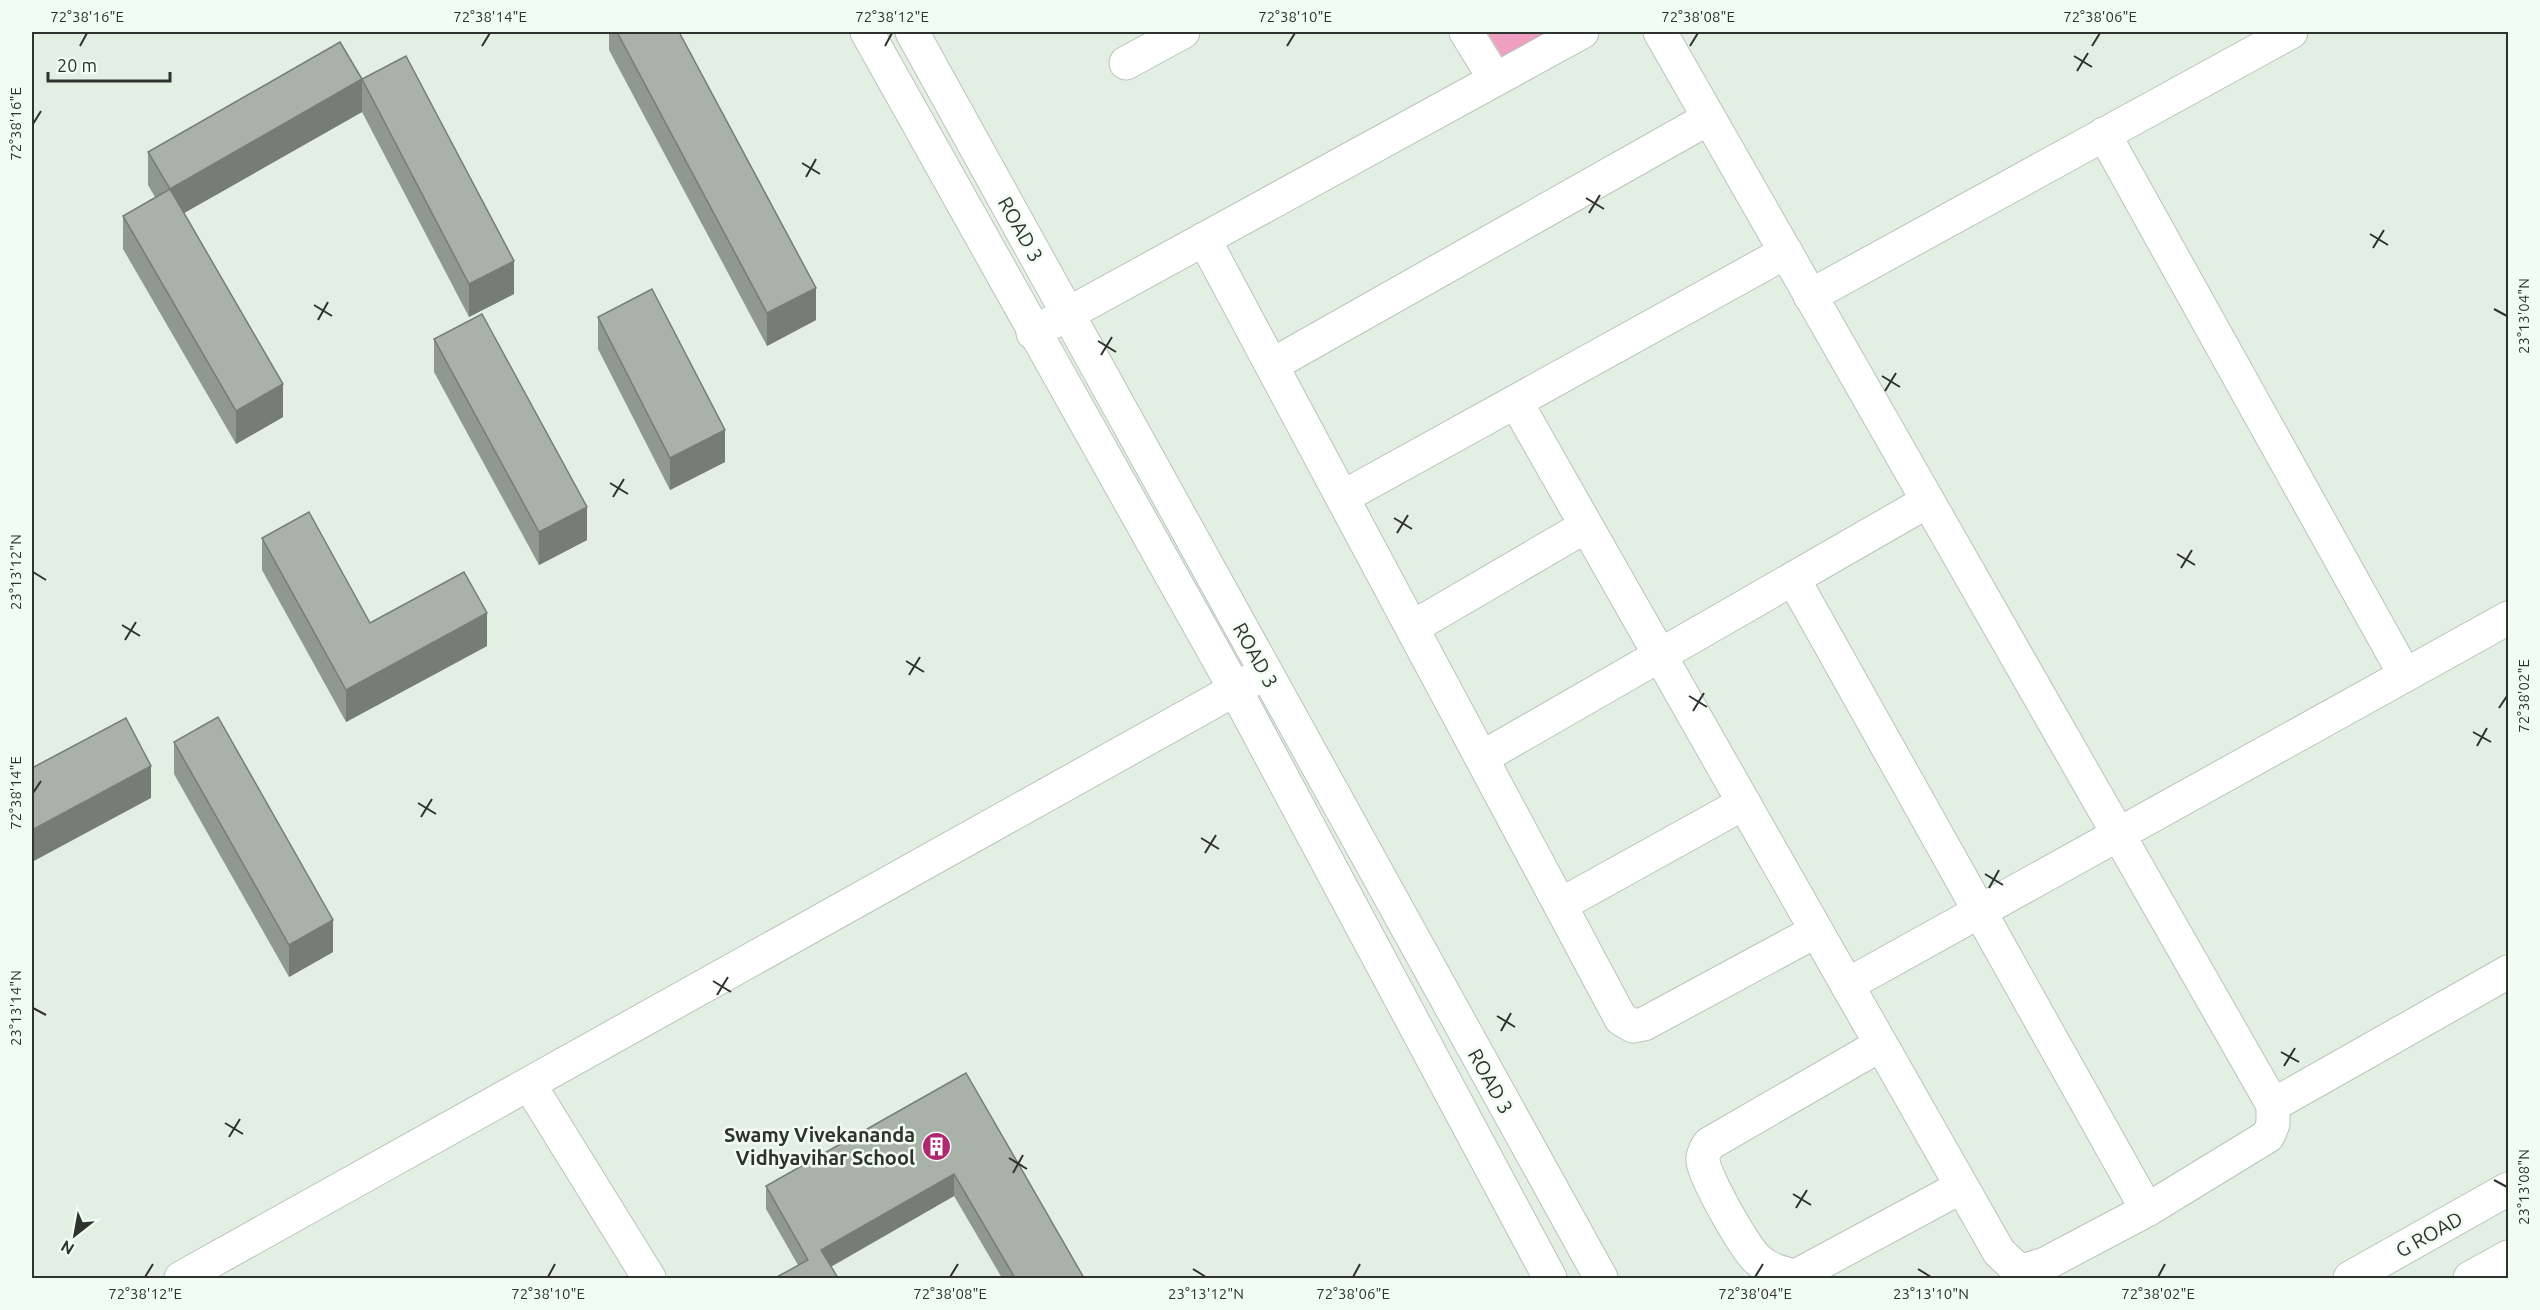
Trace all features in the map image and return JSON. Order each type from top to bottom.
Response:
[{"type":"street","name":"ROAD 3","points":[[867,32],[1033,333],[1235,689],[1550,1278]]},
{"type":"street","name":"ROAD 3","points":[[912,32],[1601,1278]]},
{"type":"street","points":[[1126,63],[1183,32]]},
{"type":"street","points":[[1466,32],[1495,79]]},
{"type":"street","points":[[1033,333],[1582,32]]},
{"type":"street","points":[[1516,402],[1999,1252],[2016,1268],[2026,1270],[2045,1264],[2147,1210],[2268,1136],[2273,1124],[2273,1105],[1660,32]]},
{"type":"street","points":[[1810,296],[2291,32]]},
{"type":"street","points":[[1272,365],[1709,118]]},
{"type":"street","points":[[2104,134],[2405,675]]},
{"type":"street","points":[[1204,239],[1562,904],[1621,1019],[1633,1026],[1644,1024],[1816,931]]},
{"type":"street","points":[[1343,497],[1786,252]]},
{"type":"street","points":[[1483,757],[1928,501]]},
{"type":"street","points":[[1413,627],[1586,526]]},
{"type":"street","points":[[1794,580],[2147,1210]]},
{"type":"street","points":[[1847,985],[2508,618]]},
{"type":"street","points":[[181,1278],[1265,673]]},
{"type":"street","points":[[1562,904],[1744,803]]},
{"type":"street","points":[[2273,1105],[2508,972]]},
{"type":"street","points":[[1881,1045],[1709,1144],[1702,1158],[1705,1170],[1740,1235],[1756,1259],[1777,1273],[1796,1276],[1961,1186]]},
{"type":"street","points":[[529,1084],[649,1278]]},
{"type":"street","name":"G ROAD","points":[[2350,1278],[2508,1190]]},
{"type":"street","points":[[2470,1278],[2508,1257]]},
{"type":"shaded area","points":[[1487,32],[1548,32],[1503,58]]},
{"type":"building","points":[[617,32],[679,32],[816,288],[767,313]]},
{"type":"building","points":[[340,42],[362,79],[170,189],[148,152]]},
{"type":"building","points":[[406,56],[514,261],[469,284],[362,79]]},
{"type":"building","points":[[170,189],[283,384],[236,411],[123,216]]},
{"type":"building","points":[[652,289],[725,430],[670,458],[598,317]]},
{"type":"building","points":[[482,314],[587,507],[539,532],[434,339]]},
{"type":"building","points":[[309,512],[370,623],[464,572],[487,613],[346,690],[262,538]]},
{"type":"building","points":[[218,717],[333,920],[289,945],[174,742]]},
{"type":"building","points":[[126,718],[151,766],[32,830],[32,768]]},
{"type":"building","name":"Swamy Vivekananda Vidhyavihar School","points":[[966,1073],[1084,1278],[1015,1278],[954,1174],[821,1250],[838,1278],[775,1278],[808,1260],[766,1186]]},
{"type":"place","name":"Swamy Vivekananda Vidhyavihar School","points":[[936,1146]]}]
